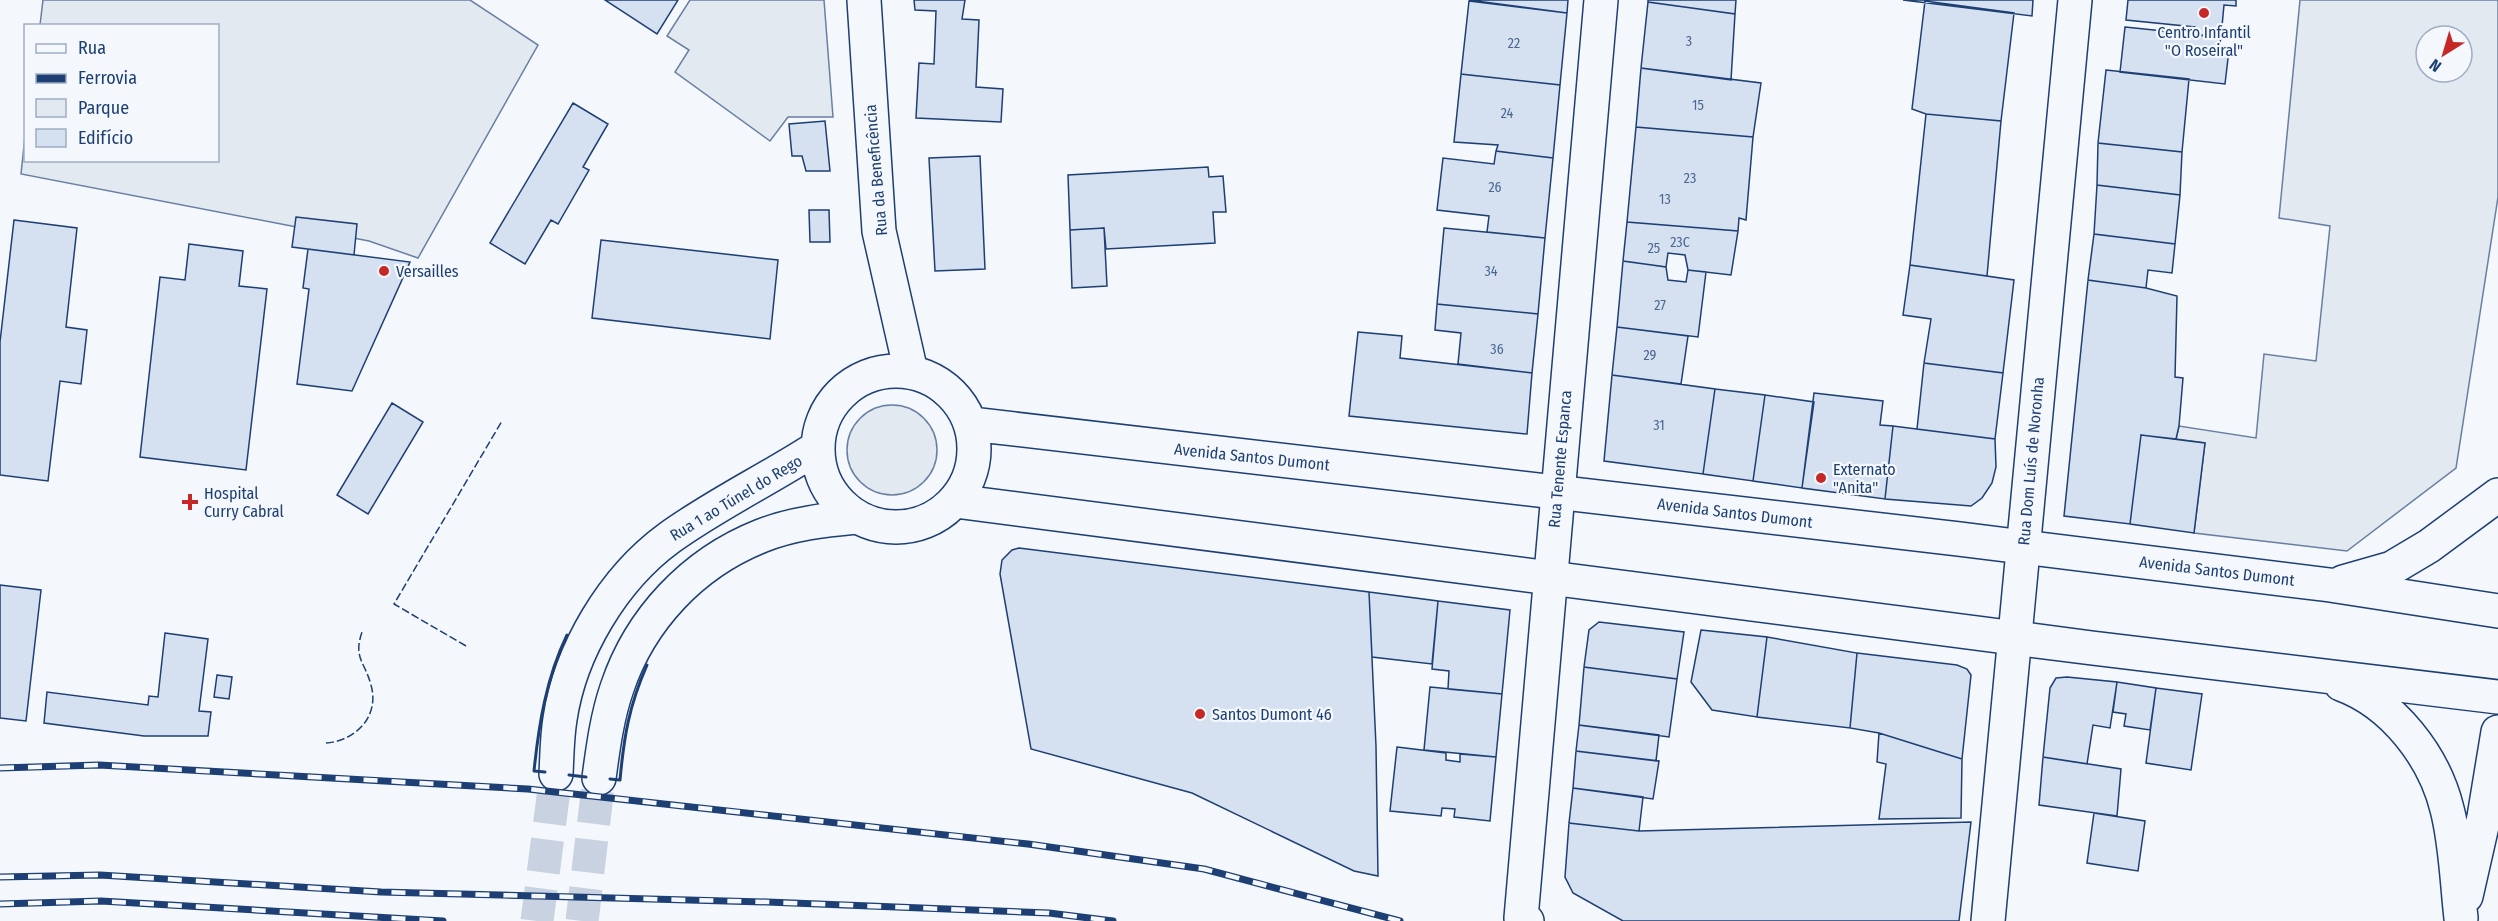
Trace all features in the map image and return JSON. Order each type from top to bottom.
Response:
[{"type":"main road","name":"Rua da Beneficência","points":[[864,0],[879,231],[911,372]]},
{"type":"main road","name":"Rua Tenente Espanca","points":[[1524,920],[1549,577],[1601,0]]},
{"type":"main road","name":"Rua Dom Luís de Noronha","points":[[1988,921],[2075,0]]},
{"type":"main road","points":[[884,372],[911,372],[937,382],[957,400],[971,424],[975,451],[969,478],[955,501],[934,518],[909,527],[882,526],[856,517],[835,499],[822,475],[818,447],[826,413],[837,398],[858,381],[884,372]]},
{"type":"main road","name":"Avenida Santos Dumont","points":[[971,424],[2023,547],[2330,585],[2498,611]]},
{"type":"main road","name":"Rua 1 ao Túnel do Rego","points":[[556,774],[560,718],[568,686],[584,645],[602,611],[622,583],[668,539],[818,447]]},
{"type":"main road","points":[[2330,585],[2392,568],[2429,546],[2498,495]]},
{"type":"main road","points":[[955,501],[2014,638],[2498,697]]},
{"type":"main road","points":[[599,778],[607,727],[627,662],[642,633],[671,596],[700,571],[761,536],[826,520],[856,517]]},
{"type":"main road","points":[[2317,675],[2354,689],[2384,709],[2402,726],[2430,764],[2439,781],[2448,811],[2461,920]]},
{"type":"main road","points":[[2461,920],[2484,817],[2498,732]]},
{"type":"green space","points":[[43,0],[470,0],[538,45],[418,258],[369,241],[21,174],[24,146],[24,162],[219,162],[219,24],[40,24]]},
{"type":"green space","points":[[690,0],[824,0],[833,117],[788,117],[770,141],[675,72],[689,50],[667,36]]},
{"type":"green space","points":[[2300,0],[2498,0],[2498,197],[2456,468],[2347,551],[2194,533],[2205,443],[2176,439],[2179,426],[2256,438],[2264,354],[2316,361],[2330,226],[2279,218]]},
{"type":"green space","points":[[892,405],[909,408],[924,418],[934,433],[937,450],[934,467],[924,482],[909,492],[892,495],[875,492],[860,482],[850,467],[847,450],[850,433],[860,418],[875,408]]},
{"type":"building","points":[[605,0],[678,0],[657,34]]},
{"type":"building","points":[[914,0],[965,0],[962,19],[979,20],[976,87],[1003,89],[1001,122],[916,118],[919,63],[934,64],[936,11],[915,10]]},
{"type":"building","points":[[1469,0],[1568,0],[1567,13]]},
{"type":"building","points":[[1648,0],[1736,0],[1735,14],[1648,2]]},
{"type":"building","points":[[1903,0],[2033,0],[2032,16]]},
{"type":"building","points":[[2128,0],[2236,0],[2236,6],[2224,5],[2221,37],[2194,35],[2195,27],[2126,20]]},
{"type":"building","points":[[1469,1],[1567,13],[1560,85],[1461,74]]},
{"type":"building","points":[[1925,1],[2014,13],[2001,121],[1926,114],[1912,109]]},
{"type":"building","points":[[1648,2],[1735,14],[1731,80],[1641,68]]},
{"type":"building","points":[[2125,27],[2221,37],[2219,49],[2229,50],[2225,84],[2120,72]]},
{"type":"building","points":[[1641,68],[1761,83],[1753,137],[1636,127]]},
{"type":"building","points":[[2106,70],[2189,79],[2182,152],[2098,143]]},
{"type":"building","points":[[1461,74],[1560,85],[1553,158],[1496,151],[1498,145],[1454,142]]},
{"type":"building","points":[[573,103],[608,124],[583,167],[589,170],[558,224],[551,220],[525,264],[490,243]]},
{"type":"building","points":[[1926,114],[2001,121],[1987,276],[1910,265]]},
{"type":"building","points":[[825,121],[830,171],[806,171],[802,156],[792,156],[789,124]]},
{"type":"building","points":[[1636,127],[1753,137],[1746,220],[1739,218],[1738,231],[1627,222]]},
{"type":"building","points":[[2098,143],[2182,152],[2180,195],[2097,185]]},
{"type":"building","points":[[1496,151],[1553,158],[1545,238],[1487,232],[1489,216],[1437,210],[1443,158],[1494,164]]},
{"type":"building","points":[[980,156],[985,269],[935,271],[929,158]]},
{"type":"building","points":[[1208,167],[1209,177],[1223,176],[1226,212],[1213,212],[1215,243],[1106,249],[1104,228],[1070,230],[1068,175]]},
{"type":"building","points":[[2097,185],[2180,195],[2175,244],[2094,234]]},
{"type":"building","points":[[809,210],[829,210],[830,242],[810,242]]},
{"type":"building","points":[[296,217],[357,224],[354,255],[292,247]]},
{"type":"building","points":[[14,220],[77,228],[66,327],[87,330],[81,384],[60,381],[48,481],[0,475],[0,342]]},
{"type":"building","points":[[1627,222],[1738,231],[1731,275],[1688,270],[1685,255],[1668,253],[1666,267],[1623,261]]},
{"type":"building","points":[[1104,228],[1107,286],[1072,288],[1070,230]]},
{"type":"building","points":[[1444,228],[1545,238],[1538,314],[1437,304]]},
{"type":"building","points":[[2094,234],[2175,244],[2172,273],[2148,270],[2146,288],[2088,280]]},
{"type":"building","points":[[601,240],[778,260],[770,339],[592,318]]},
{"type":"building","points":[[189,244],[243,251],[239,286],[267,289],[246,470],[140,457],[160,277],[185,280]]},
{"type":"building","points":[[308,249],[410,262],[352,391],[297,384],[309,289],[303,288]]},
{"type":"building","points":[[1623,261],[1666,267],[1668,280],[1686,282],[1688,270],[1706,272],[1698,337],[1617,327]]},
{"type":"building","points":[[1910,265],[2014,280],[2003,373],[1924,363],[1931,319],[1903,315]]},
{"type":"building","points":[[2088,280],[2146,288],[2177,296],[2175,377],[2183,378],[2179,426],[2176,439],[2141,435],[2130,524],[2064,516]]},
{"type":"building","points":[[1437,304],[1538,314],[1532,373],[1458,364],[1461,333],[1435,330]]},
{"type":"building","points":[[1617,327],[1688,336],[1681,384],[1612,375]]},
{"type":"building","points":[[1358,332],[1402,336],[1400,358],[1532,373],[1527,434],[1349,416]]},
{"type":"building","points":[[1924,363],[2003,373],[1995,439],[1917,429]]},
{"type":"building","points":[[1612,375],[1715,389],[1703,474],[1604,461]]},
{"type":"building","points":[[1715,389],[1765,395],[1753,481],[1703,474]]},
{"type":"building","points":[[1814,393],[1883,401],[1880,425],[1893,426],[1885,499],[1802,488]]},
{"type":"building","points":[[1765,395],[1814,402],[1802,488],[1753,481]]},
{"type":"building","points":[[392,403],[423,422],[368,514],[337,495]]},
{"type":"building","points":[[1893,426],[1995,439],[1996,467],[1992,483],[1982,498],[1971,506],[1885,499]]},
{"type":"building","points":[[2141,435],[2205,443],[2194,533],[2130,524]]},
{"type":"building","name":"Santos Dumont 46","points":[[1019,548],[1369,592],[1376,746],[1378,876],[1354,871],[1192,793],[1031,749],[1000,574],[1002,560],[1012,550]]},
{"type":"building","points":[[0,585],[41,590],[26,721],[0,718]]},
{"type":"building","points":[[1369,592],[1438,601],[1432,664],[1372,657]]},
{"type":"building","points":[[1438,601],[1510,610],[1502,694],[1448,689],[1449,671],[1432,669]]},
{"type":"building","points":[[1599,622],[1684,632],[1677,679],[1584,667],[1589,630]]},
{"type":"building","points":[[1701,630],[1767,637],[1757,717],[1712,710],[1691,682]]},
{"type":"building","points":[[165,633],[208,639],[199,711],[211,712],[208,736],[144,736],[44,723],[47,692],[148,705],[149,696],[158,697]]},
{"type":"building","points":[[1767,637],[1857,653],[1850,728],[1757,717]]},
{"type":"building","points":[[1857,653],[1957,665],[1967,669],[1971,675],[1962,759],[1879,733],[1850,728]]},
{"type":"building","points":[[1584,667],[1677,679],[1669,737],[1579,725]]},
{"type":"building","points":[[217,675],[232,677],[229,699],[214,697]]},
{"type":"building","points":[[2056,678],[2117,682],[2110,728],[2093,725],[2087,764],[2043,757],[2050,688]]},
{"type":"building","points":[[2117,682],[2156,688],[2150,730],[2124,726],[2126,714],[2113,712]]},
{"type":"building","points":[[1430,687],[1502,694],[1496,757],[1424,750]]},
{"type":"building","points":[[2156,688],[2202,694],[2191,770],[2146,763]]},
{"type":"building","points":[[1579,725],[1659,735],[1656,761],[1576,751]]},
{"type":"building","points":[[1879,733],[1962,759],[1961,818],[1879,819],[1886,764],[1877,762]]},
{"type":"building","points":[[1397,747],[1446,753],[1446,760],[1460,762],[1460,754],[1496,757],[1490,821],[1454,817],[1455,809],[1442,808],[1441,816],[1390,811]]},
{"type":"building","points":[[1576,751],[1659,761],[1653,799],[1573,788]]},
{"type":"building","points":[[2043,757],[2121,769],[2117,816],[2039,805]]},
{"type":"building","points":[[1573,788],[1643,797],[1639,831],[1569,823]]},
{"type":"building","points":[[2094,813],[2145,821],[2138,871],[2087,863]]},
{"type":"building","points":[[1971,822],[1959,921],[1623,921],[1573,893],[1565,877],[1569,823],[1639,831]]},
{"type":"tunnel","points":[[537,921],[556,774]]},
{"type":"tunnel","points":[[582,921],[599,778]]},
{"type":"railway","points":[[0,768],[99,765],[528,789],[1028,844],[1204,869],[1400,921]]},
{"type":"railway","points":[[0,877],[100,875],[381,892],[767,902],[1049,913],[1113,921]]},
{"type":"railway","points":[[0,904],[101,901],[443,921]]},
{"type":"fence","points":[[466,646],[394,604],[502,421]]},
{"type":"fence","points":[[326,743],[347,738],[355,732],[363,725],[372,707],[371,685],[359,654],[362,632]]},
{"type":"wall","points":[[545,772],[534,771],[538,736],[544,702],[567,635]]},
{"type":"wall","points":[[610,779],[620,780],[628,721],[647,665]]},
{"type":"wall","points":[[569,775],[586,777]]},
{"type":"place","name":"Centro Infantil \"O Roseiral\"","points":[[2204,13]]},
{"type":"place","name":"Versailles","points":[[384,271]]},
{"type":"place","name":"Externato \"Anita\"","points":[[1821,478]]},
{"type":"place","name":"Hospital Curry Cabral","points":[[190,502]]},
{"type":"place","name":"Santos Dumont 46","points":[[1200,714]]}]
